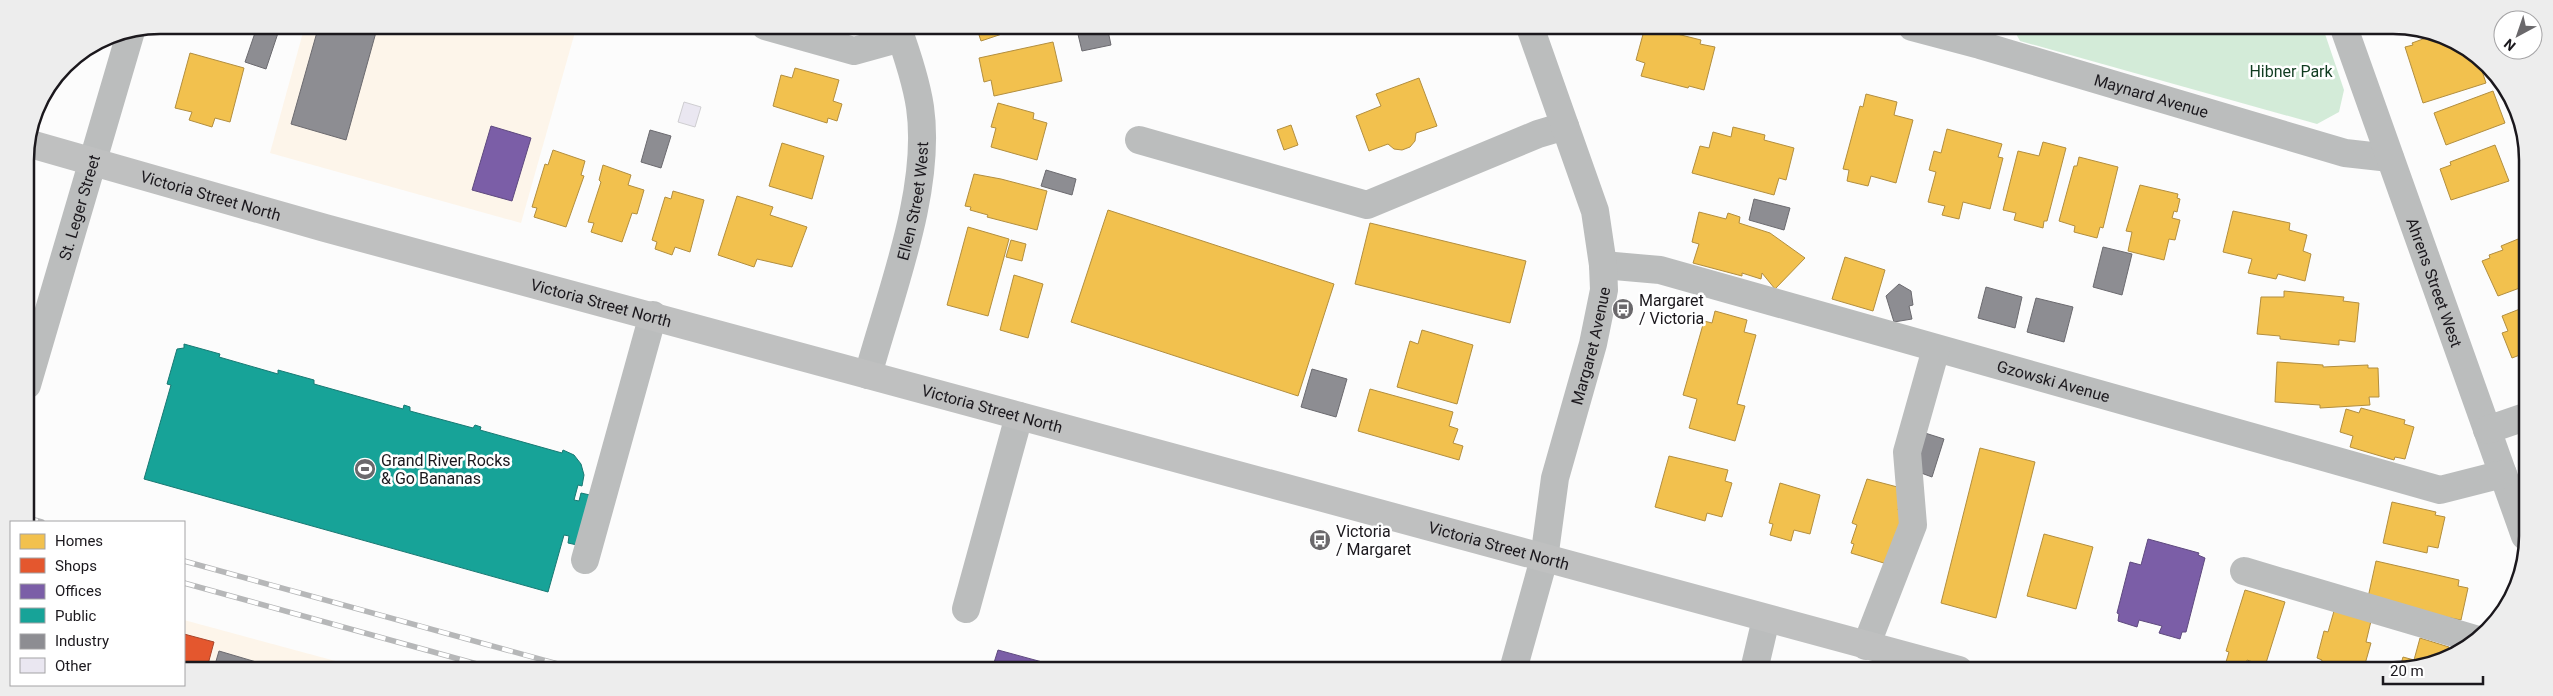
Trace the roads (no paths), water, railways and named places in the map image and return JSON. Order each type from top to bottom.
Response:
[{"type":"main road","name":"Victoria Street North","points":[[35,145],[325,228],[652,315],[1866,646],[1895,662]]},
{"type":"street","points":[[793,34],[854,51],[894,34]]},
{"type":"street","name":"Ellen Street West","points":[[868,375],[912,225],[921,162],[920,107],[900,34]]},
{"type":"street","name":"Margaret Avenue","points":[[1515,662],[1544,558],[1555,478],[1593,344],[1604,290],[1603,265],[1595,211],[1532,34]]},
{"type":"street","name":"Maynard Avenue","points":[[1966,34],[1982,36],[2345,153],[2390,158]]},
{"type":"street","name":"Ahrens Street West","points":[[2346,34],[2519,519]]},
{"type":"street","name":"St. Leger Street","points":[[34,361],[129,37]]},
{"type":"street","points":[[1138,140],[1367,205],[1538,134],[1565,126]]},
{"type":"street","name":"Gzowski Avenue","points":[[1603,265],[1660,270],[2440,490],[2503,474]]},
{"type":"street","points":[[585,560],[652,315]]},
{"type":"street","points":[[1866,646],[1913,525],[1907,452],[1936,349]]},
{"type":"street","points":[[966,608],[1019,416]]},
{"type":"street","points":[[2487,430],[2519,419]]},
{"type":"street","points":[[2244,571],[2468,637]]},
{"type":"street","points":[[1756,662],[1766,619]]},
{"type":"railway","points":[[34,520],[38,521]]},
{"type":"railway","points":[[185,561],[551,662]]},
{"type":"railway","points":[[185,583],[470,662]]},
{"type":"place","name":"Margaret / Victoria","points":[[1623,309]]},
{"type":"place","name":"Grand River Rocks & Go Bananas","points":[[365,469]]},
{"type":"place","name":"Victoria / Margaret","points":[[1320,540]]},
{"type":"park label","name":"Hibner Park","points":[[2291,71]]}]
